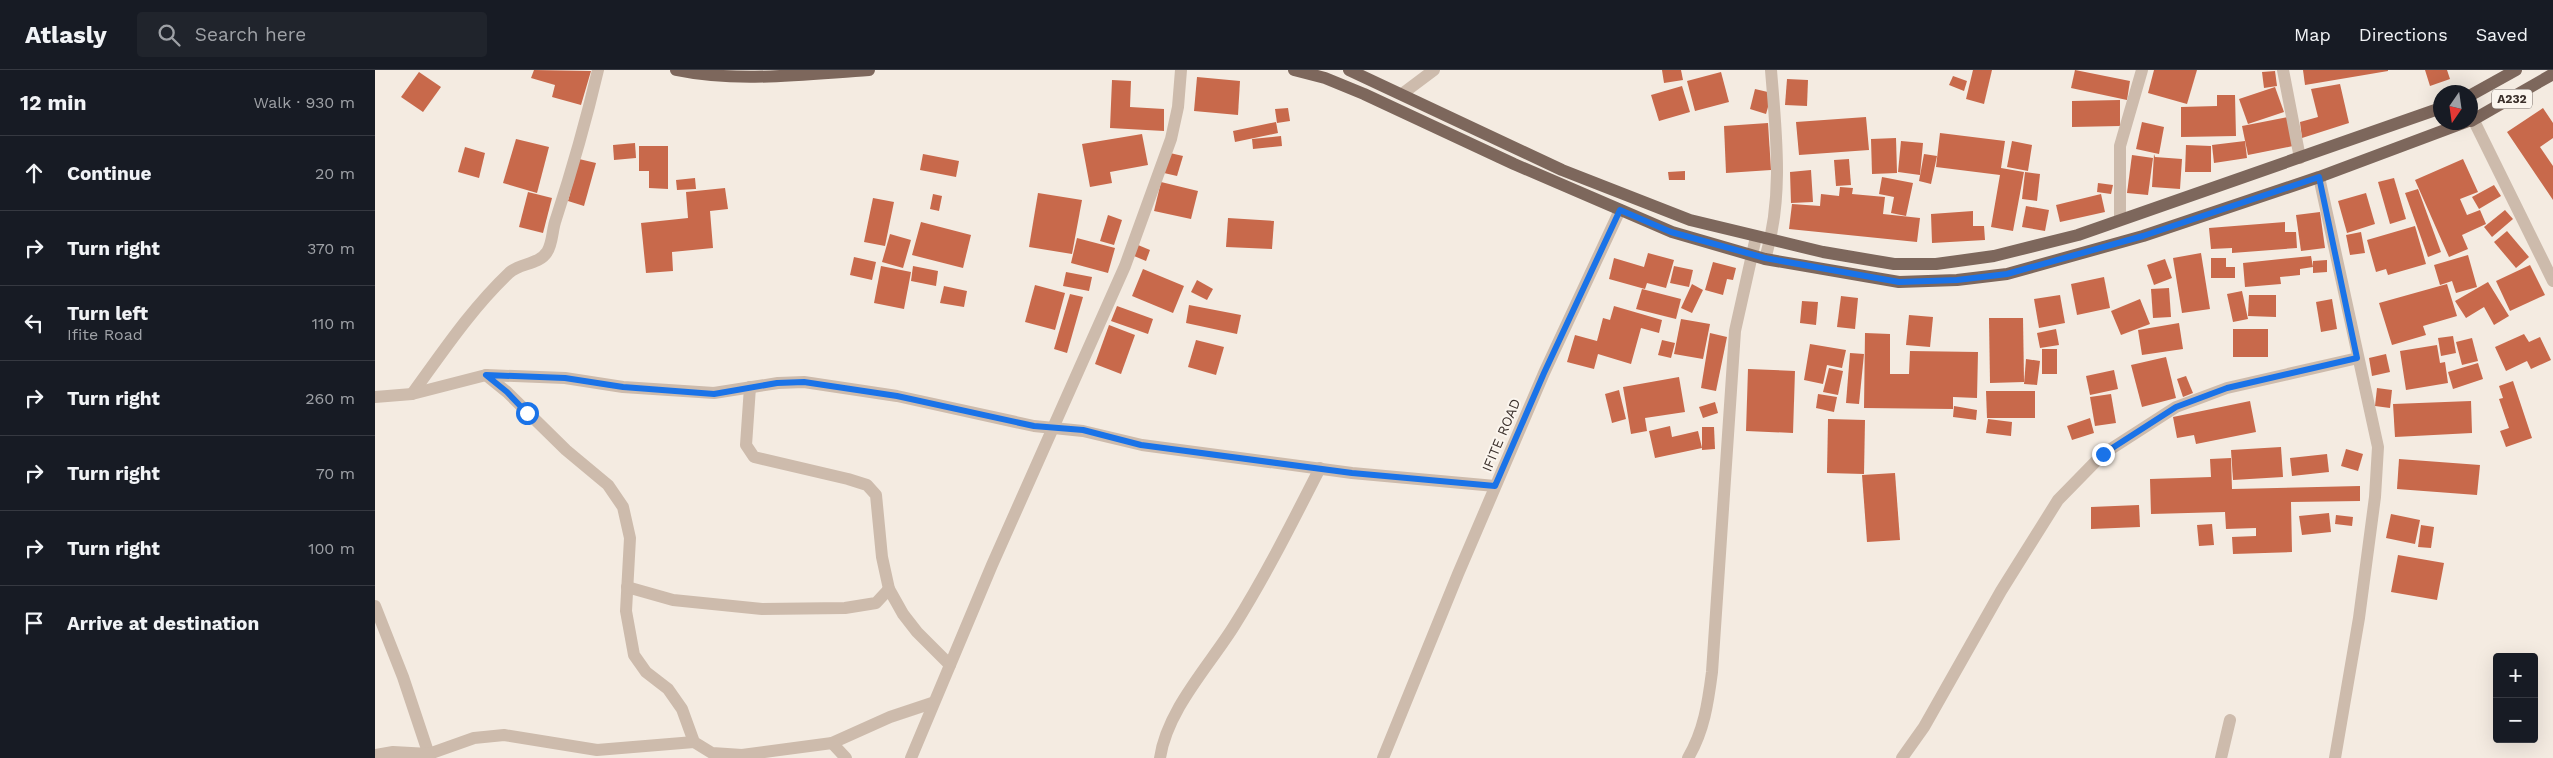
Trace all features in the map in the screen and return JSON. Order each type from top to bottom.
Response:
[{"type":"main road","points":[[675,70],[776,76],[869,70]]},
{"type":"main road","name":"A232","points":[[1294,70],[1325,78],[1364,94],[1671,232],[1751,255],[1899,282],[1957,280],[2007,274],[2143,236],[2319,177],[2444,130]]},
{"type":"main road","points":[[1349,70],[1545,162],[1628,197],[1690,220],[1771,241],[1894,264],[1936,264],[2003,254],[2078,235],[2433,111]]},
{"type":"main road","name":"A232","points":[[2478,92],[2516,70]]},
{"type":"main road","name":"A232","points":[[2478,116],[2553,74]]},
{"type":"street","points":[[411,394],[468,318],[508,274],[517,266],[542,258],[548,251],[554,224],[577,154],[599,70]]},
{"type":"street","points":[[911,758],[932,703],[1051,429],[1125,266],[1152,194],[1175,123],[1181,70]]},
{"type":"street","points":[[1402,94],[1434,70]]},
{"type":"street","points":[[1765,258],[1771,241],[1779,180],[1771,70]]},
{"type":"street","points":[[2120,219],[2120,146],[2142,70]]},
{"type":"street","points":[[2283,70],[2300,158]]},
{"type":"street","points":[[2475,130],[2553,281]]},
{"type":"street","points":[[2319,177],[2377,447],[2375,497],[2359,618],[2335,758]]},
{"type":"street","name":"IFITE ROAD","points":[[1383,758],[1495,486],[1544,373],[1620,210]]},
{"type":"street","points":[[1687,758],[1697,742],[1707,710],[1712,672],[1735,332],[1756,237]]},
{"type":"street","points":[[1902,758],[1924,727],[2001,591],[2058,500],[2103,454],[2176,407],[2227,388],[2357,358]]},
{"type":"street","points":[[486,375],[507,392],[566,450],[608,485],[623,507],[630,538],[626,611],[634,656],[646,672],[668,689],[682,709],[694,742]]},
{"type":"street","points":[[375,397],[411,394],[486,375],[565,378],[633,388],[714,394],[733,392],[750,387],[804,382],[940,404],[1051,429],[1083,430],[1141,445],[1320,468],[1495,486]]},
{"type":"street","points":[[750,387],[746,445],[754,456],[867,485],[876,495],[882,557],[889,589],[903,614],[917,632],[950,664]]},
{"type":"street","points":[[1160,758],[1162,744],[1186,696],[1234,626],[1320,468]]},
{"type":"street","points":[[627,587],[673,600],[761,609],[845,608],[876,603],[889,589]]},
{"type":"street","points":[[375,606],[403,677],[429,756]]},
{"type":"street","points":[[375,755],[393,752],[429,756],[474,738],[504,735],[597,750],[694,742],[712,753],[742,755],[832,743],[890,718],[932,703]]},
{"type":"street","points":[[2221,758],[2230,720]]},
{"type":"street","points":[[832,743],[846,758]]},
{"type":"building","points":[[534,70],[591,71],[581,105],[552,97],[555,85],[531,78]]},
{"type":"building","points":[[1662,70],[1681,70],[1683,80],[1664,83]]},
{"type":"building","points":[[1973,70],[1992,70],[1984,104],[1966,99]]},
{"type":"building","points":[[2075,70],[2130,81],[2127,100],[2071,88]]},
{"type":"building","points":[[2154,70],[2197,70],[2187,104],[2148,93]]},
{"type":"building","points":[[2303,70],[2388,70],[2388,71],[2305,85]]},
{"type":"building","points":[[2425,70],[2447,70],[2450,79],[2430,86]]},
{"type":"building","points":[[2275,71],[2277,86],[2264,88],[2262,72]]},
{"type":"building","points":[[419,72],[441,87],[423,112],[401,97]]},
{"type":"building","points":[[1721,72],[1729,102],[1695,111],[1687,81]]},
{"type":"building","points":[[1953,76],[1967,81],[1964,91],[1949,85]]},
{"type":"building","points":[[1197,77],[1240,81],[1238,115],[1194,111]]},
{"type":"building","points":[[1787,79],[1808,80],[1807,106],[1785,105]]},
{"type":"building","points":[[1112,80],[1131,81],[1130,107],[1164,109],[1164,131],[1110,128]]},
{"type":"building","points":[[2340,84],[2349,123],[2302,138],[2300,122],[2318,117],[2311,89]]},
{"type":"building","points":[[1682,86],[1690,112],[1659,121],[1651,95]]},
{"type":"building","points":[[2275,87],[2284,112],[2248,124],[2239,99]]},
{"type":"building","points":[[1755,89],[1772,93],[1766,114],[1750,109]]},
{"type":"building","points":[[2217,95],[2235,95],[2236,136],[2181,137],[2181,107],[2217,106]]},
{"type":"building","points":[[2120,100],[2120,126],[2072,127],[2072,101]]},
{"type":"building","points":[[1288,108],[1290,121],[1277,123],[1275,109]]},
{"type":"building","points":[[2543,108],[2553,123],[2553,138],[2540,147],[2553,166],[2553,200],[2507,132]]},
{"type":"building","points":[[1866,117],[1869,150],[1799,155],[1796,122]]},
{"type":"building","points":[[2288,117],[2293,146],[2248,155],[2242,126]]},
{"type":"building","points":[[1276,122],[1278,133],[1235,142],[1233,131]]},
{"type":"building","points":[[2142,122],[2164,127],[2159,154],[2136,149]]},
{"type":"building","points":[[1768,123],[1771,170],[1726,173],[1724,126]]},
{"type":"building","points":[[1940,133],[2005,141],[2001,168],[2024,172],[2013,231],[1991,227],[2000,175],[1936,167]]},
{"type":"building","points":[[1142,134],[1148,165],[1110,172],[1112,183],[1090,187],[1082,144]]},
{"type":"building","points":[[1281,136],[1282,146],[1253,149],[1252,139]]},
{"type":"building","points":[[1896,138],[1897,173],[1872,174],[1871,139]]},
{"type":"building","points":[[516,139],[549,147],[537,193],[503,183]]},
{"type":"building","points":[[1901,141],[1923,143],[1920,175],[1898,172]]},
{"type":"building","points":[[2012,141],[2032,145],[2028,171],[2007,167]]},
{"type":"building","points":[[2245,141],[2247,158],[2214,163],[2212,145]]},
{"type":"building","points":[[635,143],[636,158],[614,160],[613,145]]},
{"type":"building","points":[[2186,145],[2211,146],[2211,172],[2185,172]]},
{"type":"building","points":[[639,146],[668,146],[668,189],[649,188],[649,171],[639,171]]},
{"type":"building","points":[[465,147],[485,153],[479,178],[458,172]]},
{"type":"building","points":[[1170,153],[1183,156],[1177,176],[1164,173]]},
{"type":"building","points":[[923,154],[959,161],[956,177],[920,170]]},
{"type":"building","points":[[1924,154],[1937,156],[1931,184],[1919,181]]},
{"type":"building","points":[[2154,154],[2155,157],[2182,159],[2180,189],[2152,187]]},
{"type":"building","points":[[2132,155],[2153,158],[2148,195],[2127,193]]},
{"type":"building","points":[[579,159],[596,163],[584,206],[568,201]]},
{"type":"building","points":[[1849,159],[1851,185],[1836,186],[1834,160]]},
{"type":"building","points":[[2463,159],[2478,192],[2460,199],[2467,215],[2480,210],[2486,224],[2462,235],[2468,249],[2449,257],[2415,180]]},
{"type":"building","points":[[1811,170],[1813,202],[1791,203],[1790,172]]},
{"type":"building","points":[[1685,171],[1685,180],[1669,180],[1668,172]]},
{"type":"building","points":[[2025,172],[2040,174],[2037,201],[2022,199]]},
{"type":"building","points":[[1882,177],[1913,183],[1906,216],[1891,213],[1894,197],[1879,194]]},
{"type":"building","points":[[695,178],[696,189],[677,190],[676,180]]},
{"type":"building","points":[[2394,178],[2406,219],[2390,224],[2378,182]]},
{"type":"building","points":[[1161,182],[1198,191],[1191,219],[1154,211]]},
{"type":"building","points":[[2098,183],[2113,185],[2111,194],[2097,192]]},
{"type":"building","points":[[2494,185],[2501,196],[2479,209],[2472,197]]},
{"type":"building","points":[[1840,187],[1853,188],[1852,194],[1885,197],[1883,214],[1920,218],[1917,242],[1789,229],[1792,204],[1820,206],[1821,194],[1839,196]]},
{"type":"building","points":[[725,188],[728,209],[710,211],[713,248],[672,252],[673,271],[646,273],[641,223],[688,218],[686,192]]},
{"type":"building","points":[[2418,189],[2441,252],[2428,257],[2405,193]]},
{"type":"building","points":[[528,192],[552,198],[543,233],[519,227]]},
{"type":"building","points":[[1038,193],[1082,200],[1072,254],[1029,247]]},
{"type":"building","points":[[2366,193],[2375,224],[2347,233],[2338,201]]},
{"type":"building","points":[[933,194],[942,196],[939,211],[930,209]]},
{"type":"building","points":[[2101,194],[2105,212],[2060,222],[2056,205]]},
{"type":"building","points":[[873,198],[894,202],[885,246],[864,242]]},
{"type":"building","points":[[2026,206],[2049,210],[2045,231],[2022,227]]},
{"type":"building","points":[[2505,210],[2513,219],[2492,237],[2484,227]]},
{"type":"building","points":[[1973,211],[1973,226],[1984,226],[1985,240],[1932,243],[1931,214]]},
{"type":"building","points":[[2320,212],[2325,248],[2301,251],[2296,215]]},
{"type":"building","points":[[1108,215],[1122,220],[1114,245],[1100,241]]},
{"type":"building","points":[[1228,218],[1274,221],[1272,249],[1226,247]]},
{"type":"building","points":[[921,222],[971,235],[963,268],[912,255]]},
{"type":"building","points":[[2285,222],[2285,232],[2296,232],[2297,248],[2232,253],[2232,248],[2211,249],[2209,228]]},
{"type":"building","points":[[2415,226],[2426,264],[2388,275],[2386,269],[2376,272],[2367,240]]},
{"type":"building","points":[[2507,231],[2529,257],[2516,268],[2494,242]]},
{"type":"building","points":[[2361,232],[2365,253],[2350,255],[2346,235]]},
{"type":"building","points":[[890,234],[911,240],[903,268],[882,262]]},
{"type":"building","points":[[1077,238],[1115,248],[1108,273],[1071,263]]},
{"type":"building","points":[[1138,245],[1150,250],[1146,261],[1134,256]]},
{"type":"building","points":[[1648,253],[1674,260],[1666,288],[1647,283],[1645,289],[1609,279],[1614,258],[1644,267]]},
{"type":"building","points":[[2201,253],[2210,309],[2182,313],[2173,258]]},
{"type":"building","points":[[2468,255],[2477,287],[2456,293],[2452,281],[2440,285],[2434,265]]},
{"type":"building","points":[[2311,256],[2313,267],[2300,269],[2300,275],[2280,277],[2281,284],[2245,287],[2243,263]]},
{"type":"building","points":[[854,257],[876,262],[872,280],[850,275]]},
{"type":"building","points":[[2211,258],[2226,258],[2226,267],[2235,267],[2235,278],[2211,278]]},
{"type":"building","points":[[2165,259],[2172,278],[2154,285],[2147,265]]},
{"type":"building","points":[[2327,260],[2327,272],[2313,273],[2313,261]]},
{"type":"building","points":[[1713,262],[1736,268],[1733,280],[1727,279],[1723,295],[1705,290]]},
{"type":"building","points":[[2530,265],[2545,295],[2510,311],[2496,281]]},
{"type":"building","points":[[881,266],[911,272],[904,309],[874,303]]},
{"type":"building","points":[[913,266],[938,271],[936,286],[911,281]]},
{"type":"building","points":[[1674,266],[1693,270],[1689,287],[1670,283]]},
{"type":"building","points":[[1143,269],[1184,286],[1173,313],[1132,296]]},
{"type":"building","points":[[1066,272],[1092,277],[1089,291],[1063,286]]},
{"type":"building","points":[[2104,277],[2110,308],[2077,315],[2071,284]]},
{"type":"building","points":[[1197,280],[1213,289],[1207,300],[1191,292]]},
{"type":"building","points":[[2488,282],[2509,316],[2494,325],[2484,307],[2466,318],[2455,301]]},
{"type":"building","points":[[1692,284],[1703,290],[1692,313],[1681,308]]},
{"type":"building","points":[[2447,284],[2457,316],[2423,326],[2426,335],[2392,345],[2379,303]]},
{"type":"building","points":[[1035,285],[1065,293],[1055,330],[1025,322]]},
{"type":"building","points":[[944,286],[967,291],[964,307],[940,303]]},
{"type":"building","points":[[2169,288],[2171,317],[2153,318],[2151,289]]},
{"type":"building","points":[[1642,289],[1681,299],[1676,319],[1636,309]]},
{"type":"building","points":[[2242,291],[2248,319],[2233,322],[2227,294]]},
{"type":"building","points":[[1070,294],[1083,297],[1067,353],[1054,349]]},
{"type":"building","points":[[2060,295],[2065,323],[2039,328],[2034,299]]},
{"type":"building","points":[[2249,295],[2276,295],[2276,317],[2248,316]]},
{"type":"building","points":[[1841,296],[1858,298],[1855,329],[1837,327]]},
{"type":"building","points":[[2140,299],[2150,324],[2121,335],[2111,311]]},
{"type":"building","points":[[2332,299],[2337,329],[2321,332],[2316,302]]},
{"type":"building","points":[[1802,301],[1818,302],[1816,325],[1800,323]]},
{"type":"building","points":[[1189,305],[1241,315],[1237,334],[1186,323]]},
{"type":"building","points":[[1117,306],[1153,319],[1148,334],[1111,321]]},
{"type":"building","points":[[1614,306],[1662,320],[1659,333],[1641,328],[1631,364],[1598,354],[1594,369],[1567,362],[1575,335],[1597,341],[1603,318],[1610,320]]},
{"type":"building","points":[[1909,315],[1933,317],[1930,347],[1906,345]]},
{"type":"building","points":[[1989,318],[2023,318],[2024,382],[1990,383]]},
{"type":"building","points":[[1681,319],[1710,324],[1703,359],[1674,354]]},
{"type":"building","points":[[2179,323],[2183,349],[2142,355],[2138,330]]},
{"type":"building","points":[[1109,325],[1135,335],[1121,374],[1095,364]]},
{"type":"building","points":[[2056,329],[2059,345],[2040,348],[2037,333]]},
{"type":"building","points":[[2233,329],[2268,329],[2268,357],[2233,357]]},
{"type":"building","points":[[1710,333],[1727,337],[1716,391],[1701,388]]},
{"type":"building","points":[[1865,333],[1890,334],[1890,374],[1909,374],[1910,351],[1978,352],[1977,398],[1953,397],[1953,409],[1864,408]]},
{"type":"building","points":[[2524,334],[2529,342],[2540,337],[2551,360],[2531,369],[2527,361],[2506,371],[2495,347]]},
{"type":"building","points":[[2453,336],[2456,353],[2441,356],[2438,338]]},
{"type":"building","points":[[2472,338],[2478,361],[2462,365],[2456,342]]},
{"type":"building","points":[[1196,340],[1224,347],[1216,375],[1188,367]]},
{"type":"building","points":[[1662,340],[1675,343],[1671,358],[1658,355]]},
{"type":"building","points":[[1810,344],[1846,350],[1842,368],[1827,365],[1823,384],[1804,380]]},
{"type":"building","points":[[2437,345],[2440,363],[2445,362],[2448,383],[2406,390],[2400,351]]},
{"type":"building","points":[[2042,349],[2057,349],[2057,374],[2042,374]]},
{"type":"building","points":[[1850,353],[1864,354],[1859,404],[1846,403]]},
{"type":"building","points":[[2386,354],[2390,372],[2372,376],[2369,358]]},
{"type":"building","points":[[2166,357],[2176,398],[2142,407],[2131,365]]},
{"type":"building","points":[[2026,359],[2040,361],[2037,385],[2024,384]]},
{"type":"building","points":[[2478,363],[2483,379],[2453,389],[2448,372]]},
{"type":"building","points":[[1829,368],[1843,371],[1838,395],[1823,392]]},
{"type":"building","points":[[1748,369],[1795,371],[1793,433],[1746,431]]},
{"type":"building","points":[[2114,370],[2118,389],[2090,395],[2086,376]]},
{"type":"building","points":[[2186,376],[2193,393],[2183,397],[2177,379]]},
{"type":"building","points":[[1679,377],[1685,412],[1645,418],[1647,431],[1631,434],[1623,387]]},
{"type":"building","points":[[2513,381],[2532,438],[2506,447],[2500,431],[2509,428],[2499,399],[2503,398],[2499,386]]},
{"type":"building","points":[[2377,388],[2392,390],[2390,408],[2375,406]]},
{"type":"building","points":[[1619,390],[1626,419],[1612,423],[1605,394]]},
{"type":"building","points":[[1986,391],[2035,391],[2035,418],[1987,418]]},
{"type":"building","points":[[1818,394],[1837,397],[1834,412],[1816,408]]},
{"type":"building","points":[[2111,394],[2116,423],[2095,426],[2090,397]]},
{"type":"building","points":[[2250,401],[2256,432],[2196,444],[2194,435],[2177,438],[2173,417]]},
{"type":"building","points":[[2471,401],[2472,433],[2395,437],[2393,404]]},
{"type":"building","points":[[1715,402],[1718,413],[1703,418],[1699,407]]},
{"type":"building","points":[[1954,406],[1977,410],[1976,420],[1953,417]]},
{"type":"building","points":[[2090,418],[2094,433],[2072,440],[2067,426]]},
{"type":"building","points":[[1828,419],[1865,420],[1864,474],[1827,473]]},
{"type":"building","points":[[1988,419],[2012,422],[2011,436],[1986,433]]},
{"type":"building","points":[[1670,426],[1672,437],[1698,431],[1702,448],[1655,458],[1649,431]]},
{"type":"building","points":[[1702,427],[1714,427],[1715,449],[1702,450]]},
{"type":"building","points":[[2281,447],[2283,477],[2233,480],[2231,450]]},
{"type":"building","points":[[2346,449],[2363,454],[2358,471],[2341,466]]},
{"type":"building","points":[[2327,454],[2329,472],[2292,476],[2290,458]]},
{"type":"building","points":[[2231,458],[2232,489],[2360,486],[2360,501],[2291,502],[2292,552],[2233,554],[2232,537],[2256,536],[2256,528],[2226,529],[2225,512],[2151,514],[2150,479],[2211,477],[2210,459]]},
{"type":"building","points":[[2399,459],[2480,465],[2477,495],[2397,489]]},
{"type":"building","points":[[1895,473],[1900,540],[1867,542],[1862,475]]},
{"type":"building","points":[[2139,505],[2140,527],[2091,529],[2091,507]]},
{"type":"building","points":[[2329,513],[2331,532],[2302,535],[2299,516]]},
{"type":"building","points":[[2391,514],[2420,520],[2415,544],[2386,538]]},
{"type":"building","points":[[2336,515],[2353,517],[2352,526],[2335,524]]},
{"type":"building","points":[[2212,524],[2214,545],[2199,546],[2197,525]]},
{"type":"building","points":[[2421,525],[2434,527],[2431,548],[2418,547]]},
{"type":"building","points":[[2398,555],[2444,563],[2437,600],[2391,592]]},
{"type":"route","points":[[527,413],[507,392],[486,375],[565,378],[623,387],[714,394],[777,383],[804,382],[940,404],[1051,429],[1083,430],[1141,445],[1352,473],[1495,486],[1544,373],[1620,210],[1671,232],[1722,248],[1765,258],[1899,282],[1957,280],[2007,274],[2143,236],[2319,177],[2357,358],[2227,388],[2176,407],[2103,454]]}]
